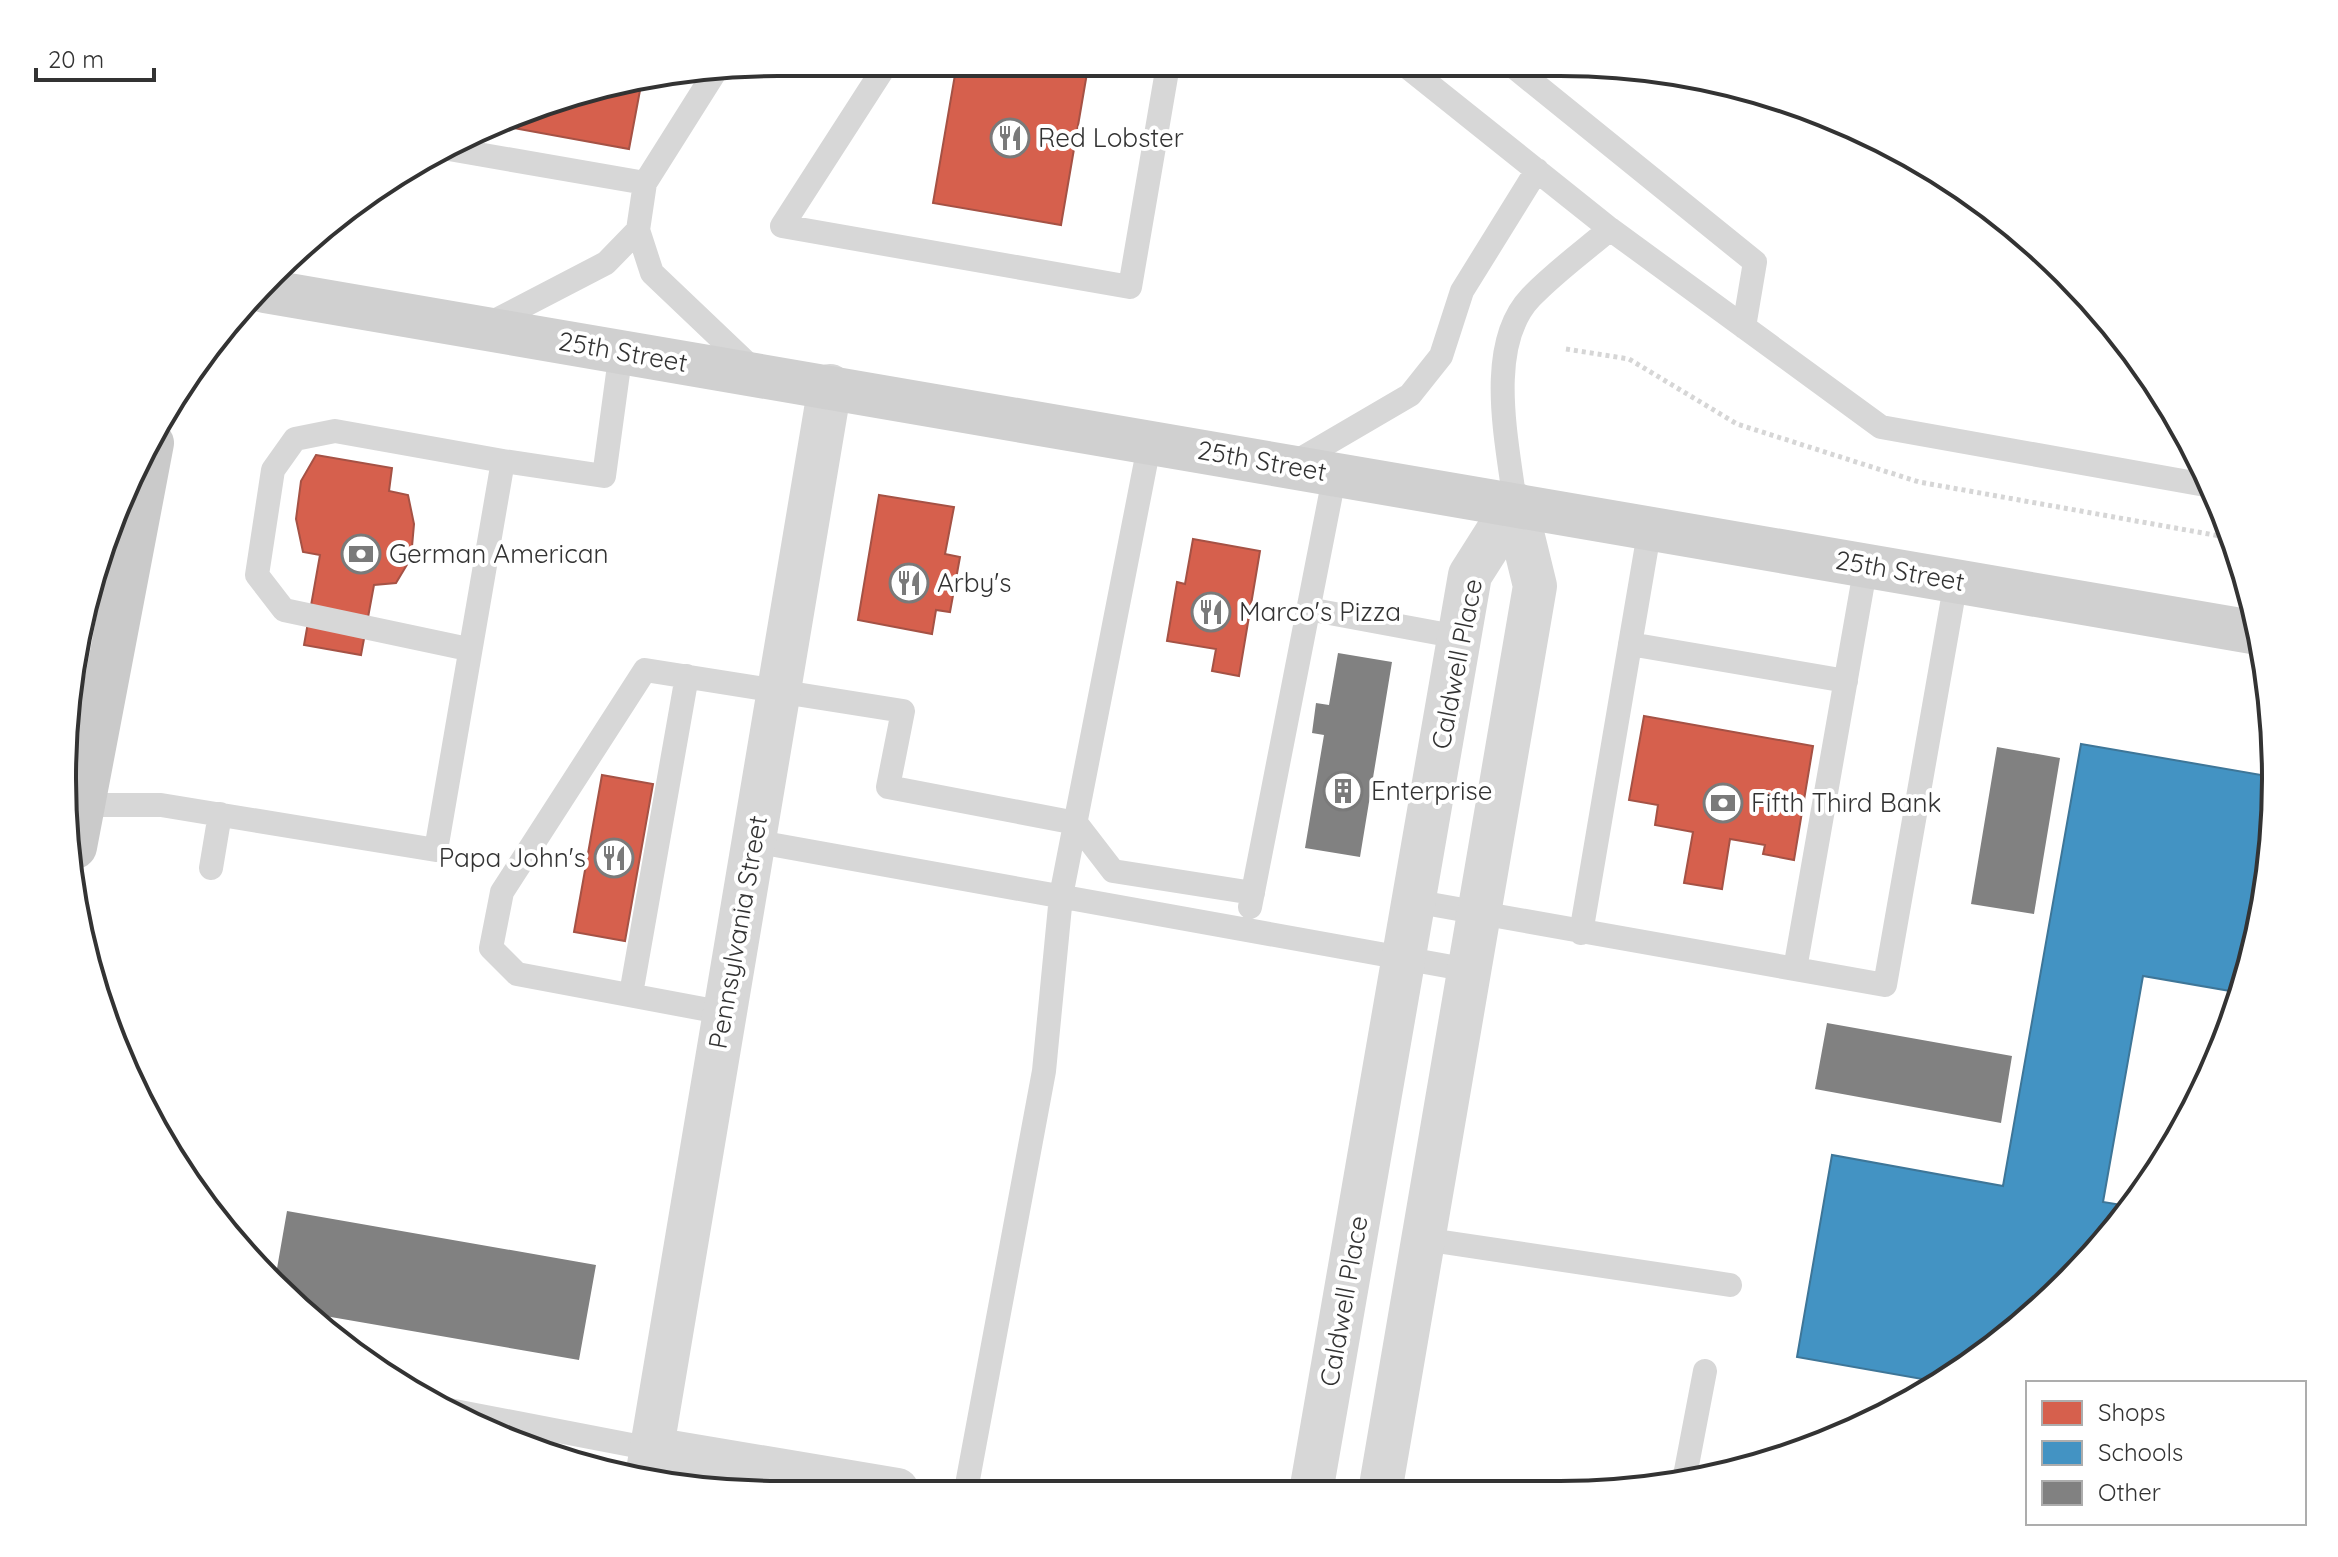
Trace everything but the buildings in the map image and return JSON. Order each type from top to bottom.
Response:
[{"type":"main road","name":"25th Street","points":[[272,292],[2247,631]]},
{"type":"main road","points":[[77,800],[146,473]]},
{"type":"street","name":"Pennsylvania Street","points":[[650,1463],[830,386]]},
{"type":"street","name":"Caldwell Place","points":[[1313,1481],[1470,575],[1515,504]]},
{"type":"street","points":[[1382,1481],[1535,586],[1515,504]]},
{"type":"street","points":[[650,1463],[815,1481]]},
{"type":"lane","points":[[879,76],[782,226],[1130,287],[1166,76]]},
{"type":"lane","points":[[1419,76],[1610,229],[1881,427],[2197,483]]},
{"type":"lane","points":[[1525,76],[1755,262],[1744,327]]},
{"type":"lane","points":[[710,80],[645,183],[638,230],[652,273],[759,374]]},
{"type":"lane","points":[[462,151],[645,183]]},
{"type":"lane","points":[[1290,465],[1410,395],[1441,356],[1462,291],[1537,170]]},
{"type":"lane","points":[[1515,504],[1502,394],[1508,340],[1529,299],[1610,229]]},
{"type":"lane","points":[[482,328],[606,263],[638,230]]},
{"type":"lane","points":[[468,649],[284,610],[257,575],[273,470],[295,439],[335,431],[604,476],[621,351]]},
{"type":"lane","points":[[968,1481],[1044,1071],[1061,896],[1150,441]]},
{"type":"lane","points":[[77,804],[154,804],[436,850],[468,649],[503,461]]},
{"type":"lane","points":[[1246,929],[1335,473]]},
{"type":"lane","points":[[1581,933],[1650,527]]},
{"type":"lane","points":[[1795,969],[1866,565]]},
{"type":"lane","points":[[1413,901],[1885,985],[1956,581]]},
{"type":"lane","points":[[1308,609],[1459,637]]},
{"type":"lane","points":[[1630,644],[1846,681]]},
{"type":"lane","points":[[725,1013],[517,974],[491,948],[502,892],[645,670],[903,711],[888,787],[1076,823],[1113,871],[1253,893]]},
{"type":"lane","points":[[631,994],[687,676]]},
{"type":"lane","points":[[211,868],[220,814]]},
{"type":"lane","points":[[753,841],[1469,970]]},
{"type":"lane","points":[[1423,1239],[1730,1285]]},
{"type":"lane","points":[[1686,1470],[1705,1371]]},
{"type":"lane","points":[[501,1424],[650,1463]]},
{"type":"place","name":"Red Lobster","points":[[1010,138]]},
{"type":"place","name":"German American","points":[[361,554]]},
{"type":"place","name":"Arby's","points":[[909,583]]},
{"type":"place","name":"Marco's Pizza","points":[[1211,612]]},
{"type":"place","name":"Enterprise","points":[[1343,791]]},
{"type":"place","name":"Fifth Third Bank","points":[[1723,803]]},
{"type":"place","name":"Papa John's","points":[[614,858]]}]
